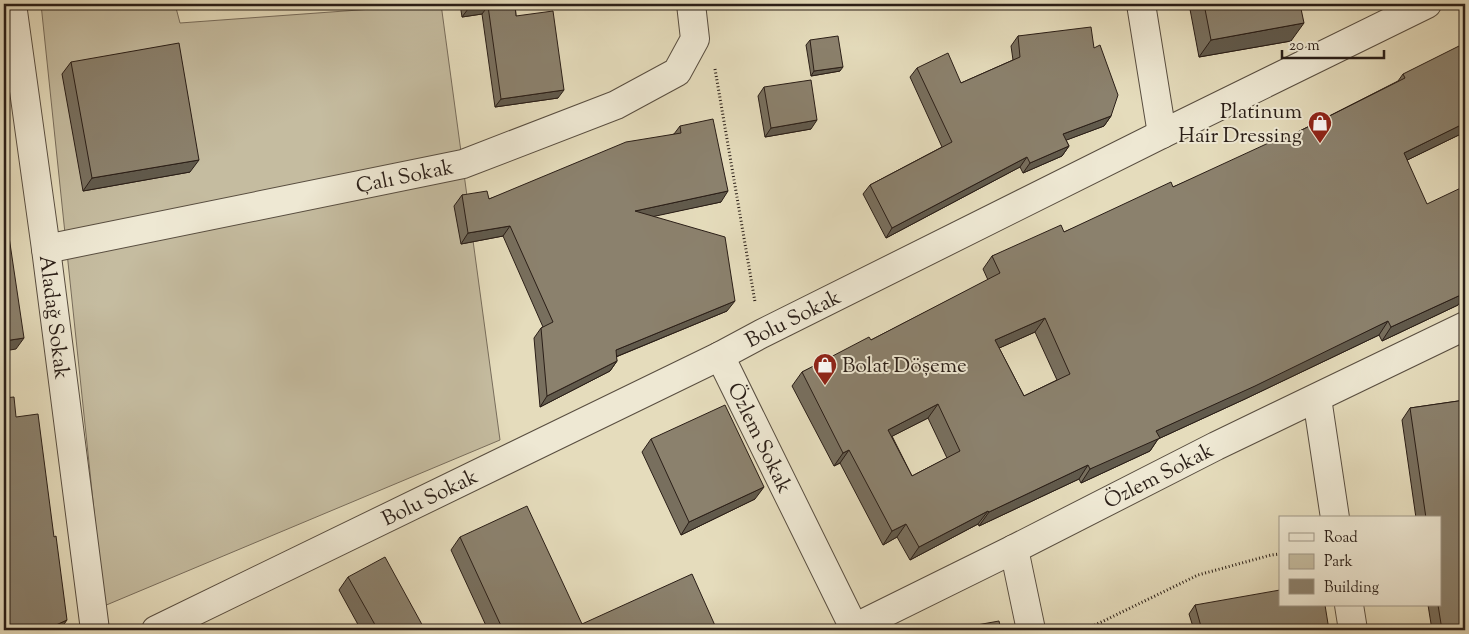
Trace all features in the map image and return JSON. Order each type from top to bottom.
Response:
[{"type":"street","name":"Aladağ Sokak","points":[[12,4],[46,248],[95,630]]},
{"type":"street","points":[[691,4],[696,39]]},
{"type":"street","points":[[1141,4],[1162,134]]},
{"type":"street","name":"Bolu Sokak","points":[[156,630],[720,356],[1421,5]]},
{"type":"street","name":"Çalı Sokak","points":[[46,248],[463,164],[616,105],[677,72],[696,39]]},
{"type":"street","name":"Özlem Sokak","points":[[720,356],[852,629],[1216,446],[1465,326]]},
{"type":"street","points":[[1317,398],[1335,516]]},
{"type":"street","points":[[1014,549],[1031,630]]},
{"type":"street","points":[[1349,606],[1353,630]]},
{"type":"path","points":[[696,39],[709,52],[715,67],[761,334]]},
{"type":"path","points":[[1085,630],[1198,574],[1279,554]]},
{"type":"green space","points":[[41,4],[175,4],[180,23],[441,4],[500,440],[104,606]]},
{"type":"building","points":[[467,4],[515,4],[516,16],[553,11],[564,90],[501,99],[488,6],[468,9]]},
{"type":"building","points":[[1204,4],[1300,4],[1304,23],[1211,40]]},
{"type":"building","points":[[1091,27],[1094,48],[1100,45],[1118,95],[1111,116],[1063,134],[1069,146],[1030,163],[1027,157],[892,228],[870,185],[952,142],[917,68],[948,53],[961,83],[1020,57],[1018,36]]},
{"type":"building","points":[[838,36],[843,67],[814,71],[810,40]]},
{"type":"building","points":[[179,43],[199,160],[92,178],[71,62]]},
{"type":"building","points":[[1465,43],[1465,123],[1404,153],[1427,204],[1465,186],[1465,278],[1462,279],[1465,293],[1391,327],[1388,321],[1255,386],[1156,431],[1160,438],[1090,469],[1088,465],[988,511],[919,547],[906,524],[892,531],[849,450],[843,453],[802,372],[869,337],[871,340],[1000,273],[992,256],[1061,225],[1064,232],[1171,182],[1173,187],[1275,140],[1276,143],[1405,78],[1403,74]],"holes":[[[1045,318],[1070,374],[1024,396],[995,340]],[[938,404],[960,451],[912,476],[888,430]]]},
{"type":"building","points":[[811,80],[817,120],[771,128],[764,87]]},
{"type":"building","points":[[713,119],[728,191],[635,211],[725,237],[735,301],[616,350],[617,361],[547,396],[541,328],[553,322],[510,226],[468,233],[462,195],[487,191],[489,199],[626,142],[681,133],[680,126]]},
{"type":"building","points":[[4,203],[24,338],[4,341]]},
{"type":"building","points":[[14,397],[16,417],[38,414],[54,537],[56,536],[67,620],[45,630],[4,630],[4,398]]},
{"type":"building","points":[[1465,400],[1465,630],[1442,630],[1438,606],[1442,606],[1442,516],[1426,516],[1410,408]]},
{"type":"building","points":[[725,405],[764,487],[689,522],[651,439]]},
{"type":"building","points":[[527,506],[582,624],[692,574],[717,630],[503,630],[460,537]]},
{"type":"building","points":[[385,557],[425,630],[378,630],[348,577]]},
{"type":"building","points":[[1279,590],[1279,606],[1325,606],[1329,630],[1202,630],[1195,605]]},
{"type":"building","points":[[999,621],[1001,630],[949,630]]},
{"type":"place","name":"Platinum Hair Dressing","points":[[1320,144]]},
{"type":"place","name":"Bolat Döşeme","points":[[825,386]]}]
